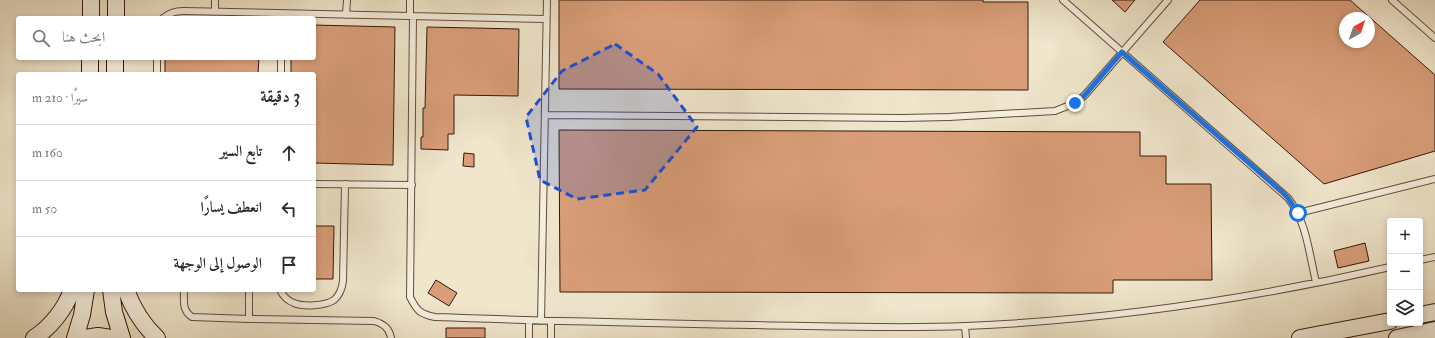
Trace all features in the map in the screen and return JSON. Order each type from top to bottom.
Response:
[{"type":"main road","points":[[91,0],[91,16]]},
{"type":"main road","points":[[116,0],[116,16]]},
{"type":"main road","points":[[90,60],[90,72]]},
{"type":"main road","points":[[115,60],[115,72]]},
{"type":"main road","points":[[34,338],[55,318],[63,308],[71,292]]},
{"type":"main road","points":[[75,338],[82,315],[86,292]]},
{"type":"main road","points":[[111,292],[114,312],[122,338]]},
{"type":"main road","points":[[127,292],[139,319],[157,338]]},
{"type":"main road","points":[[1423,314],[1435,312]]},
{"type":"main road","points":[[1300,338],[1345,334],[1387,323]]},
{"type":"main road","points":[[1397,338],[1435,330]]},
{"type":"main road","points":[[85,338],[98,336],[111,338]]},
{"type":"lane","points":[[215,0],[215,12]]},
{"type":"lane","points":[[346,15],[347,0]]},
{"type":"lane","points":[[410,0],[412,16],[412,185],[410,297],[415,307],[424,315],[435,317],[551,322],[892,327],[965,326],[1034,322],[1176,307],[1246,296],[1387,268]]},
{"type":"lane","points":[[541,321],[547,0]]},
{"type":"lane","points":[[1063,0],[1282,192],[1291,202],[1298,213],[1303,226],[1316,282]]},
{"type":"lane","points":[[545,115],[902,118],[1043,113],[1065,108],[1084,96],[1168,0]]},
{"type":"lane","points":[[1392,0],[1435,38]]},
{"type":"lane","points":[[166,16],[175,11],[282,16],[346,15],[546,19]]},
{"type":"lane","points":[[157,60],[157,72]]},
{"type":"lane","points":[[281,60],[281,72]]},
{"type":"lane","points":[[1298,213],[1435,179]]},
{"type":"lane","points":[[316,184],[412,185]]},
{"type":"lane","points":[[282,292],[287,299],[301,305],[328,303],[339,295],[343,281],[346,184]]},
{"type":"lane","points":[[1423,259],[1435,256]]},
{"type":"lane","points":[[184,292],[184,308],[192,317],[374,321],[385,326],[389,331],[391,338]]},
{"type":"lane","points":[[249,292],[249,319]]},
{"type":"lane","points":[[529,321],[529,338]]},
{"type":"lane","points":[[551,322],[551,338]]},
{"type":"lane","points":[[965,326],[966,338]]},
{"type":"highlighted area","points":[[615,44],[658,74],[697,127],[645,190],[577,199],[540,180],[526,117],[562,71]]},
{"type":"building","points":[[559,0],[983,0],[983,2],[1028,2],[1028,90],[559,89]]},
{"type":"building","points":[[1112,0],[1135,0],[1125,12]]},
{"type":"building","points":[[1200,0],[1350,0],[1364,12],[1339,12],[1339,48],[1375,48],[1375,22],[1435,75],[1435,151],[1324,184],[1163,42]]},
{"type":"building","points":[[316,25],[395,27],[393,165],[316,163],[316,72],[291,72],[291,60],[316,60]]},
{"type":"building","points":[[427,27],[519,29],[518,96],[454,95],[454,134],[448,134],[448,150],[421,149],[421,137],[423,137],[423,108],[425,108]]},
{"type":"building","points":[[165,60],[259,60],[258,72],[165,72]]},
{"type":"building","points":[[559,130],[1140,132],[1140,156],[1166,156],[1166,184],[1211,184],[1212,280],[1113,280],[1113,293],[560,292]]},
{"type":"building","points":[[464,153],[474,154],[474,167],[463,166]]},
{"type":"building","points":[[316,226],[334,226],[333,279],[316,279]]},
{"type":"building","points":[[1365,243],[1369,261],[1338,268],[1334,251]]},
{"type":"building","points":[[436,280],[457,293],[449,306],[428,293]]},
{"type":"building","points":[[446,328],[485,328],[485,338],[446,338]]},
{"type":"route","points":[[1075,103],[1084,96],[1122,52],[1282,192],[1298,213]]}]
